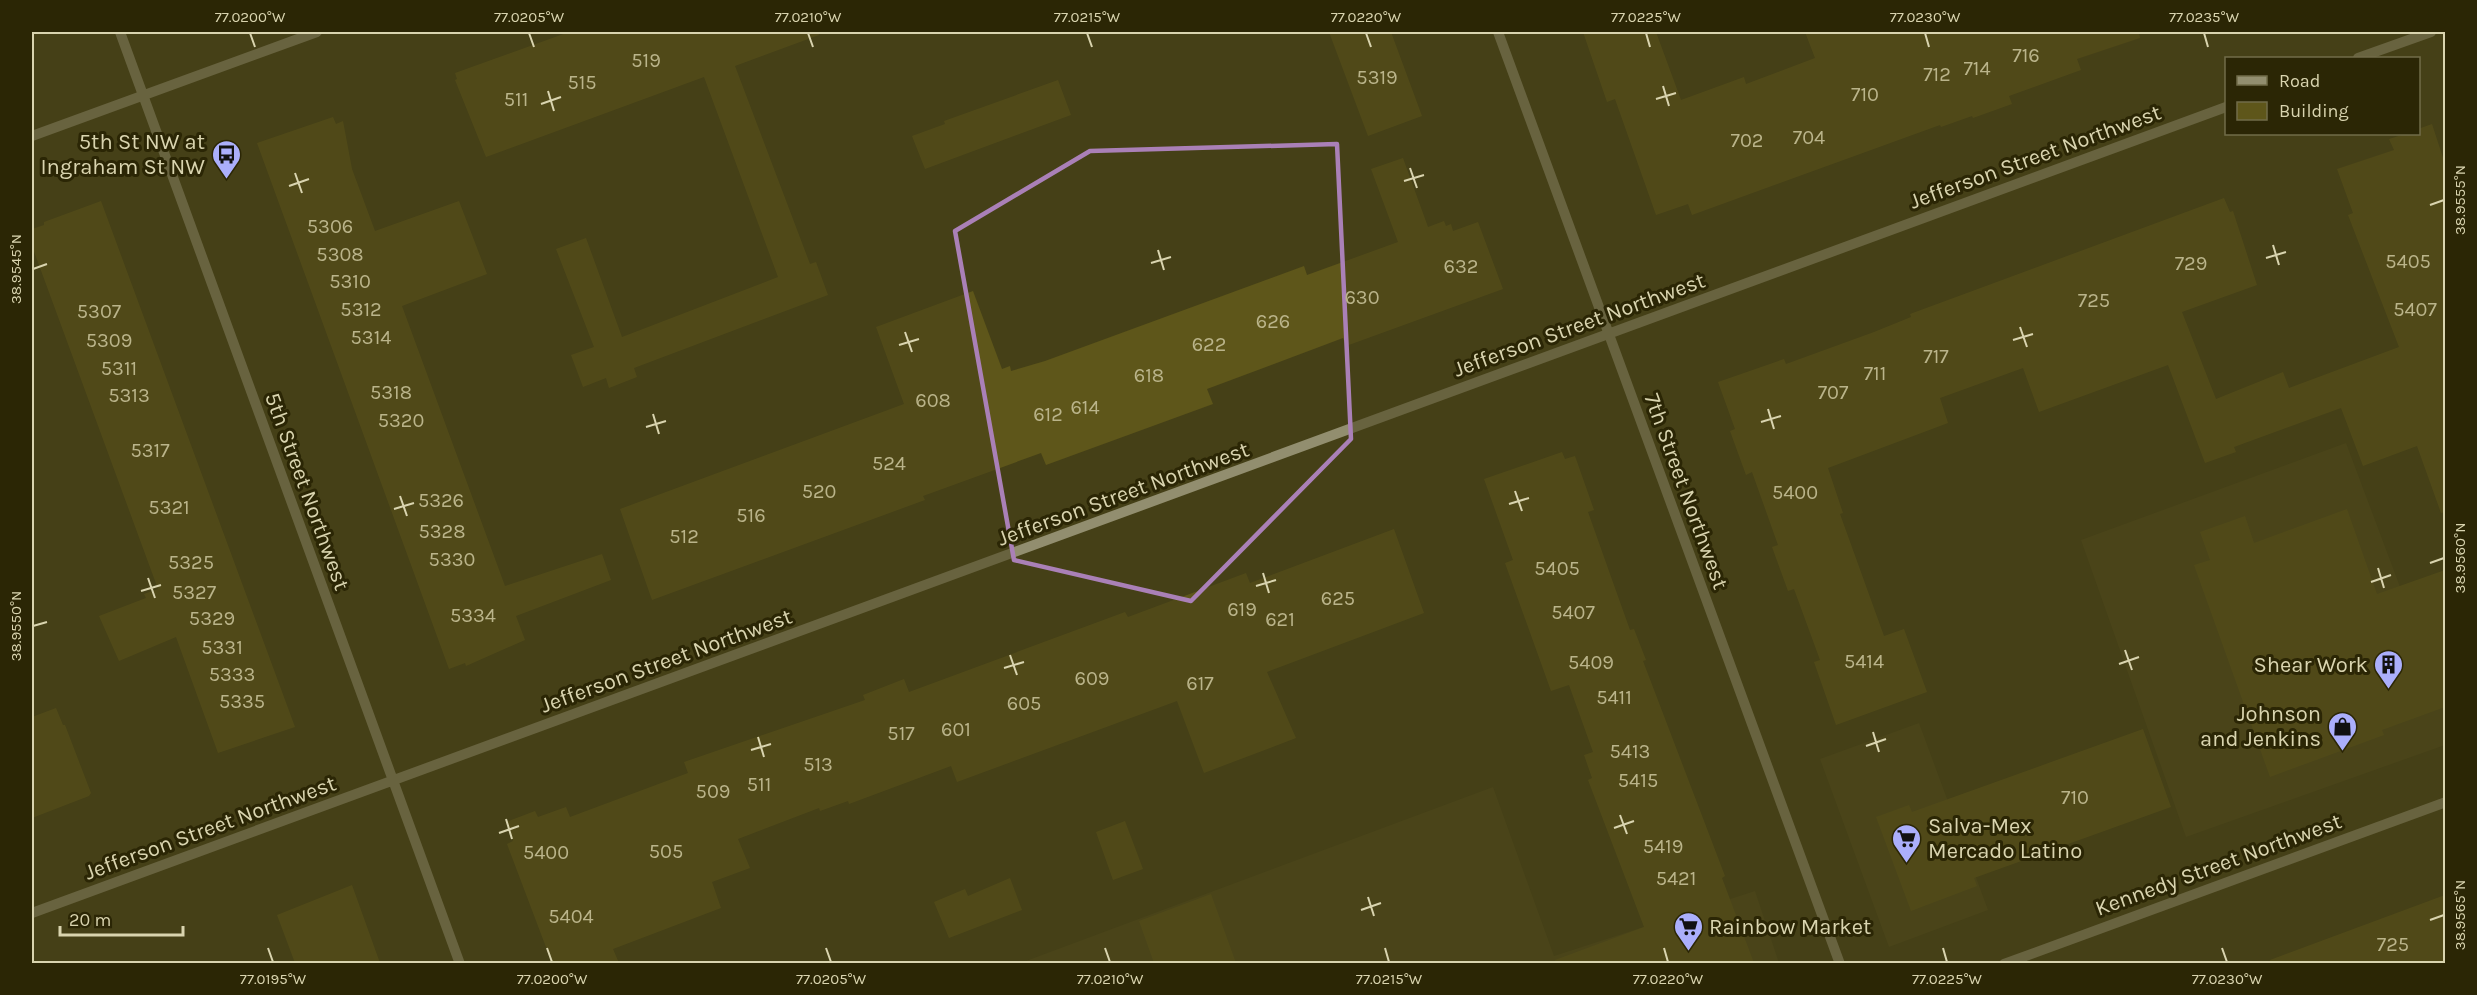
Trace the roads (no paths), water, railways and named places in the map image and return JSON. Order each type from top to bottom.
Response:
[{"type":"street","name":"5th Street Northwest","points":[[120,32],[460,963]]},
{"type":"street","points":[[32,136],[317,32]]},
{"type":"street","name":"7th Street Northwest","points":[[1498,32],[1840,963]]},
{"type":"street","points":[[2361,57],[2431,32]]},
{"type":"street","name":"Jefferson Street Northwest","points":[[32,913],[2225,107]]},
{"type":"street","name":"Kennedy Street Northwest","points":[[2004,963],[2445,802]]},
{"type":"place","name":"5th St NW at Ingraham St NW","points":[[226,180]]},
{"type":"place","name":"Shear Work","points":[[2389,690]]},
{"type":"place","name":"Johnson and Jenkins","points":[[2342,752]]},
{"type":"place","name":"Salva-Mex Mercado Latino","points":[[1907,864]]},
{"type":"place","name":"Rainbow Market","points":[[1688,952]]}]
